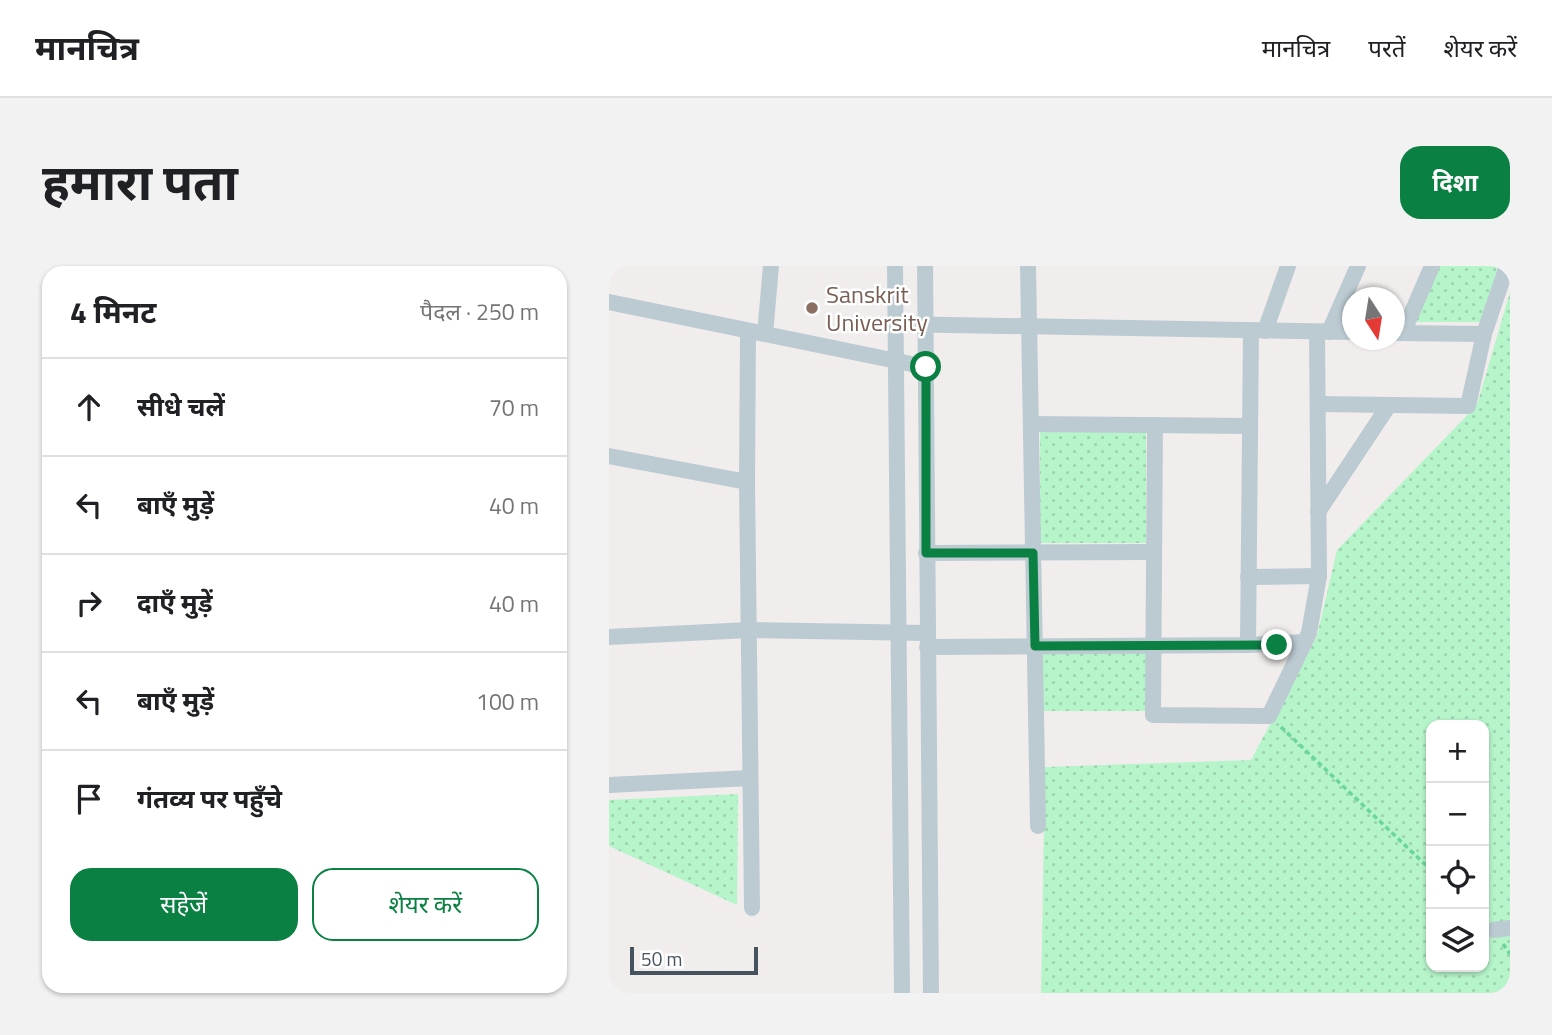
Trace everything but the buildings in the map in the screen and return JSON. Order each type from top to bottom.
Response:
[{"type":"street","points":[[765,334],[771,266]]},
{"type":"street","points":[[895,266],[902,993]]},
{"type":"street","points":[[925,266],[931,993]]},
{"type":"street","points":[[1028,266],[1038,826]]},
{"type":"street","points":[[1248,645],[1250,426],[1258,331],[1288,266]]},
{"type":"street","points":[[1155,425],[1153,715],[1269,716],[1309,633],[1319,576],[1318,404],[1323,332],[1358,266]]},
{"type":"street","points":[[1405,321],[1432,266]]},
{"type":"street","points":[[1318,404],[1468,406],[1484,334],[1507,266]]},
{"type":"street","points":[[609,302],[926,367]]},
{"type":"street","points":[[895,324],[1342,332]]},
{"type":"street","points":[[748,331],[752,908]]},
{"type":"street","points":[[1405,333],[1484,334]]},
{"type":"street","points":[[1318,512],[1389,405]]},
{"type":"street","points":[[1031,424],[1250,426]]},
{"type":"street","points":[[609,456],[747,482]]},
{"type":"street","points":[[926,553],[1154,552]]},
{"type":"street","points":[[1248,576],[1319,576]]},
{"type":"street","points":[[609,637],[749,630],[898,632],[927,640],[1035,646],[1248,645],[1304,642]]},
{"type":"street","points":[[609,785],[750,778]]},
{"type":"street","points":[[1493,930],[1510,928]]},
{"type":"path","points":[[1269,716],[1426,865]]},
{"type":"green space","points":[[1440,266],[1498,266],[1483,322],[1414,322]]},
{"type":"green space","points":[[1510,292],[1510,993],[1041,993],[1045,767],[1251,760],[1317,636],[1337,550],[1477,405]]},
{"type":"green space","points":[[1040,432],[1146,432],[1146,543],[1040,543]]},
{"type":"green space","points":[[1042,653],[1147,653],[1146,711],[1042,711]]},
{"type":"green space","points":[[738,794],[737,905],[609,846],[609,800]]},
{"type":"place","name":"Sanskrit University","points":[[812,308]]},
{"type":"route","points":[[926,367],[926,553],[1033,553],[1035,646],[1277,645]]}]
